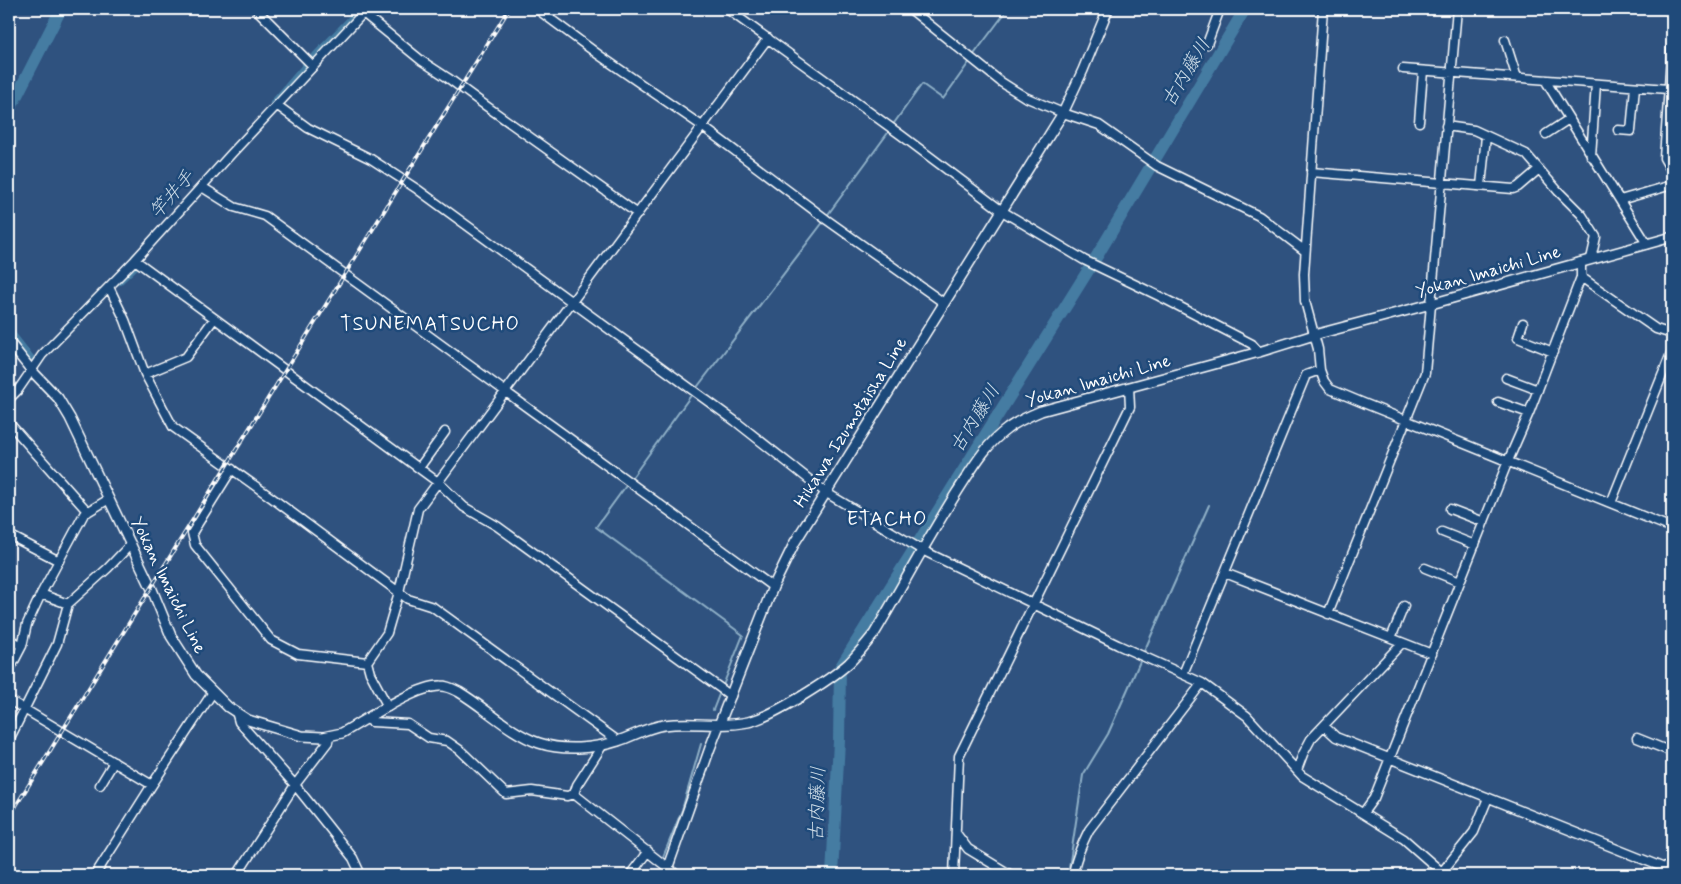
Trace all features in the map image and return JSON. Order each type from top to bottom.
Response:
[{"type":"main road","name":"Hikawa Izumotaisha Line","points":[[666,871],[719,725],[774,587],[795,542],[1063,113],[1108,9]]},
{"type":"main road","name":"Yokan Imaichi Line","points":[[9,342],[32,371],[58,398],[70,418],[131,544],[179,650],[196,675],[228,708],[248,720],[302,736],[329,736],[342,733],[414,693],[440,686],[450,688],[473,700],[523,736],[539,743],[556,747],[575,748],[602,746],[664,725],[719,725],[750,722],[768,716],[834,675],[848,663],[874,634],[922,550],[979,458],[1006,429],[1021,419],[1041,411],[1672,237]]},
{"type":"street","points":[[256,9],[313,66]]},
{"type":"street","points":[[537,9],[606,60],[702,126],[827,220],[944,303]]},
{"type":"street","points":[[727,9],[901,134],[1002,211],[1084,260],[1252,344],[1259,352]]},
{"type":"street","points":[[910,9],[1001,82],[1026,97],[1063,113],[1099,125],[1157,166],[1260,216],[1305,251]]},
{"type":"street","points":[[1207,44],[1220,9]]},
{"type":"street","points":[[1323,9],[1304,274],[1305,301],[1318,349],[1320,370],[1324,381],[1330,389],[1672,528]]},
{"type":"street","points":[[1328,614],[1425,373],[1456,9]]},
{"type":"street","points":[[9,399],[18,390],[42,355],[135,260],[365,11],[422,61],[638,214]]},
{"type":"street","points":[[388,707],[370,673],[367,662],[387,633],[418,509],[768,38]]},
{"type":"street","points":[[1505,40],[1517,78]]},
{"type":"street","points":[[1672,43],[1664,158],[1672,172]]},
{"type":"street","points":[[1403,69],[1668,90]]},
{"type":"street","points":[[1419,122],[1423,71]]},
{"type":"street","points":[[1545,80],[1647,244]]},
{"type":"street","points":[[1591,156],[1596,84]]},
{"type":"street","points":[[1618,130],[1631,131],[1635,87]]},
{"type":"street","points":[[278,106],[308,128],[371,159],[417,189],[572,304],[735,421],[825,492],[922,550],[1118,645],[1202,683],[1247,716],[1302,776],[1404,839],[1444,874],[1474,832],[1488,798]]},
{"type":"street","points":[[1546,134],[1569,120]]},
{"type":"street","points":[[1446,126],[1474,130],[1526,154],[1582,215],[1596,237],[1591,259]]},
{"type":"street","points":[[1480,186],[1486,136]]},
{"type":"street","points":[[1311,172],[1512,189],[1518,187],[1539,169]]},
{"type":"street","points":[[1620,200],[1672,185]]},
{"type":"street","points":[[202,187],[234,208],[265,216],[774,587]]},
{"type":"street","points":[[135,260],[439,482],[464,507],[497,526],[731,696]]},
{"type":"street","points":[[1363,813],[1374,798],[1508,461],[1529,413],[1581,277],[1581,262]]},
{"type":"street","points":[[1581,277],[1656,329],[1672,334]]},
{"type":"street","points":[[109,287],[125,320],[146,374],[173,427],[398,592],[408,599],[433,607],[618,741]]},
{"type":"street","points":[[146,374],[186,357],[214,318]]},
{"type":"street","points":[[1523,323],[1518,338],[1553,352]]},
{"type":"street","points":[[1611,503],[1672,351]]},
{"type":"street","points":[[1183,674],[1306,375],[1320,370]]},
{"type":"street","points":[[1506,378],[1538,390]]},
{"type":"street","points":[[954,875],[959,756],[1130,407],[1129,387]]},
{"type":"street","points":[[1498,402],[1529,413]]},
{"type":"street","points":[[9,422],[88,512]]},
{"type":"street","points":[[418,468],[445,432]]},
{"type":"street","points":[[232,469],[192,533],[194,545],[271,640],[298,654],[367,662]]},
{"type":"street","points":[[9,671],[22,646],[27,624],[41,594],[84,514],[109,499]]},
{"type":"street","points":[[1450,509],[1484,522]]},
{"type":"street","points":[[1442,532],[1475,545]]},
{"type":"street","points":[[9,535],[59,561]]},
{"type":"street","points":[[9,740],[57,644],[68,604],[108,568],[131,544]]},
{"type":"street","points":[[1425,568],[1460,582]]},
{"type":"street","points":[[1225,573],[1432,654]]},
{"type":"street","points":[[41,594],[68,604]]},
{"type":"street","points":[[1391,638],[1404,606]]},
{"type":"street","points":[[9,640],[22,646]]},
{"type":"street","points":[[1297,770],[1311,739],[1402,643]]},
{"type":"street","points":[[1073,875],[1081,846],[1089,830],[1202,683]]},
{"type":"street","points":[[95,875],[213,692]]},
{"type":"street","points":[[9,700],[152,785]]},
{"type":"street","points":[[238,715],[240,722],[295,785],[354,858],[361,875]]},
{"type":"street","points":[[367,719],[372,722],[408,724],[429,738],[447,741],[460,750],[506,794],[532,791],[567,796],[574,794]]},
{"type":"street","points":[[1324,726],[1336,737],[1672,871]]},
{"type":"street","points":[[237,875],[295,785],[328,742],[329,736]]},
{"type":"street","points":[[1637,738],[1672,752]]},
{"type":"street","points":[[574,794],[577,784],[602,746]]},
{"type":"street","points":[[100,785],[114,762]]},
{"type":"street","points":[[574,794],[648,851],[666,871],[678,875]]},
{"type":"street","points":[[956,833],[968,849],[1011,875]]},
{"type":"street","points":[[630,875],[648,851]]},
{"type":"waterway","points":[[9,111],[61,9]]},
{"type":"waterway","name":"竿井手","points":[[274,103],[305,67],[361,9]]},
{"type":"waterway","points":[[972,57],[1008,9]]},
{"type":"waterway","name":"古内藤川","points":[[832,875],[839,741],[840,668],[1094,261],[1245,9]]},
{"type":"waterway","points":[[892,126],[922,84],[943,99],[970,61]]},
{"type":"waterway","points":[[826,217],[890,130]]},
{"type":"waterway","points":[[695,390],[824,221]]},
{"type":"waterway","name":"竿井手","points":[[119,281],[136,265],[133,260],[136,256]]},
{"type":"waterway","name":"竿井手","points":[[9,331],[31,359],[37,365],[39,362]]},
{"type":"waterway","points":[[631,479],[692,394]]},
{"type":"waterway","points":[[628,483],[596,527],[743,635],[722,688]]},
{"type":"waterway","points":[[1143,654],[1209,505]]},
{"type":"waterway","points":[[1068,875],[1083,775],[1108,734],[1141,659]]},
{"type":"waterway","points":[[713,710],[720,692]]},
{"type":"waterway","points":[[663,857],[682,810],[701,744]]},
{"type":"waterway","points":[[675,868],[684,875]]},
{"type":"railway","points":[[9,817],[509,9]]},
{"type":"district","name":"TSUNEMATSUCHO","points":[[430,323]]},
{"type":"district","name":"ETACHO","points":[[887,518]]}]
